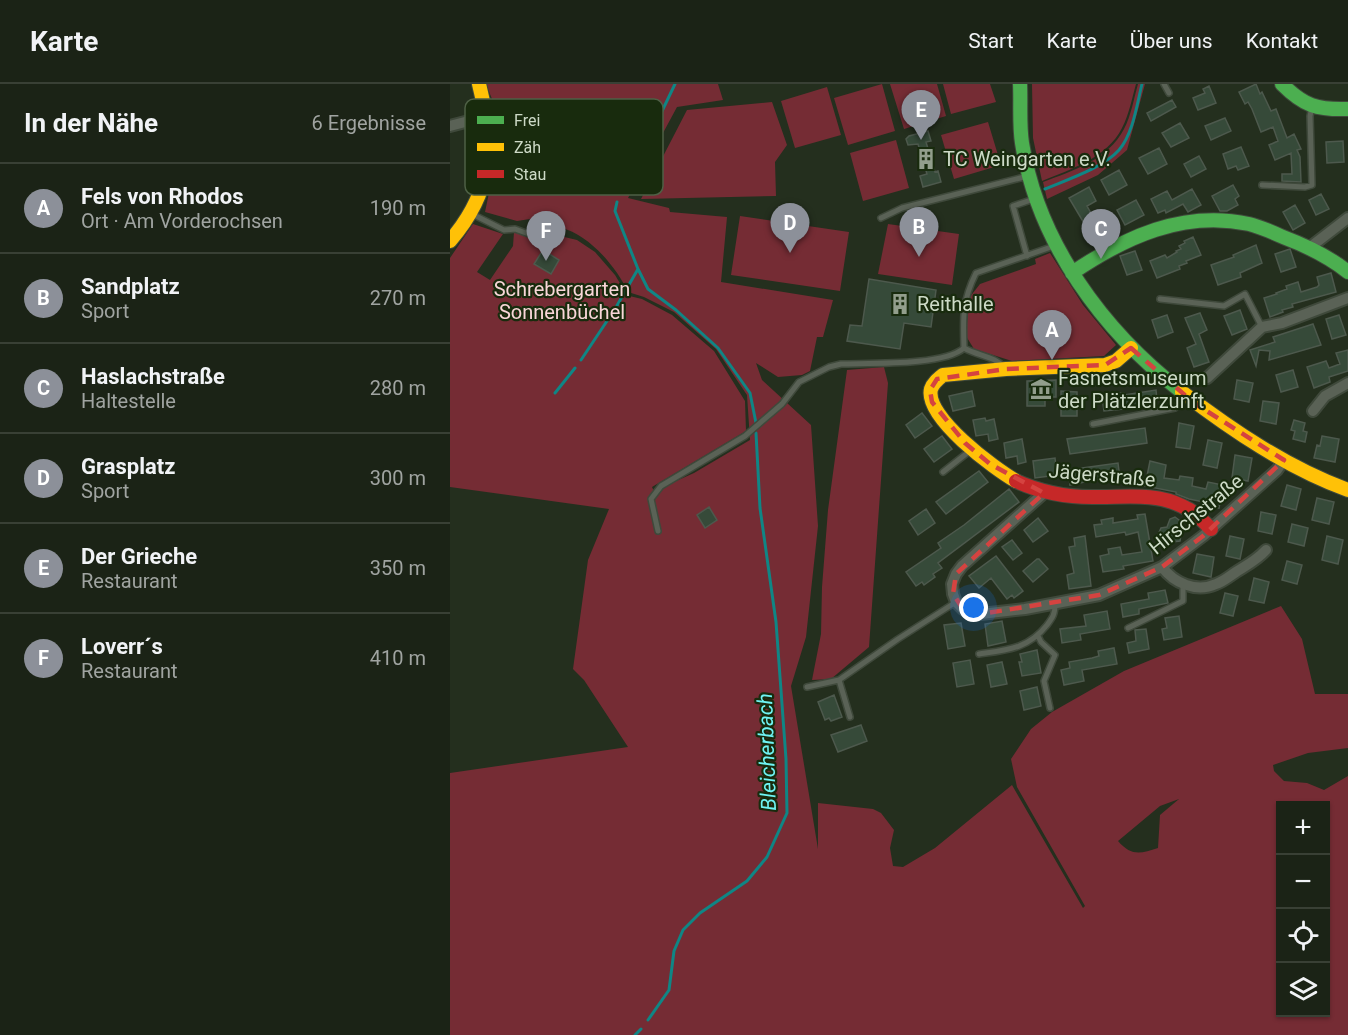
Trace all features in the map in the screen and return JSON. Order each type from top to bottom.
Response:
[{"type":"street","points":[[479,84],[483,99]]},
{"type":"street","points":[[1020,84],[1021,140],[1034,199],[1055,245],[1072,273],[1104,316],[1131,348],[1184,396],[1236,432],[1284,460],[1330,484],[1348,490]]},
{"type":"street","points":[[1282,84],[1296,98],[1312,107],[1320,110],[1348,109]]},
{"type":"street","points":[[450,126],[465,122]]},
{"type":"street","points":[[450,241],[472,214],[480,195]]},
{"type":"street","points":[[1309,248],[1348,218]]},
{"type":"street","points":[[1072,273],[1123,240],[1173,224],[1201,220],[1249,224],[1309,248],[1348,272]]},
{"type":"street","points":[[1207,378],[1262,327],[1282,324],[1348,298]]},
{"type":"street","points":[[1006,369],[1105,364],[1116,361],[1131,348]]},
{"type":"street","name":"Jägerstraße","points":[[1006,369],[943,375],[937,379],[930,390],[932,402],[943,418],[972,449],[990,464],[1011,477],[1045,492],[1094,497],[1154,497],[1179,504],[1196,514],[1210,529]]},
{"type":"street","points":[[1313,411],[1325,396],[1348,383]]},
{"type":"street","name":"Hirschstraße","points":[[957,602],[963,609],[981,614],[1055,604],[1099,595],[1162,567],[1210,529],[1277,470],[1284,460]]},
{"type":"street","points":[[957,602],[952,584],[962,566],[1045,492]]},
{"type":"street","points":[[1162,567],[1168,575],[1183,584],[1198,587],[1215,585],[1258,559],[1266,550]]},
{"type":"lane","points":[[1164,84],[1169,93]]},
{"type":"lane","points":[[1262,186],[1305,188],[1312,185],[1310,117],[1312,107]]},
{"type":"lane","points":[[881,218],[902,208],[1028,176]]},
{"type":"lane","points":[[1026,256],[1013,206],[1034,199]]},
{"type":"lane","points":[[472,214],[504,230],[515,229],[540,238]]},
{"type":"lane","points":[[964,348],[964,300],[976,273],[1055,245]]},
{"type":"lane","points":[[1160,299],[1224,306],[1245,294],[1262,327]]},
{"type":"lane","points":[[964,348],[973,354],[999,361],[1006,369]]},
{"type":"lane","points":[[658,531],[651,499],[661,486],[745,436],[782,404],[798,382],[829,367],[841,364],[926,361],[958,353],[964,348]]},
{"type":"lane","points":[[1092,424],[1175,408],[1184,396]]},
{"type":"lane","points":[[943,472],[972,449]]},
{"type":"lane","points":[[1128,628],[1183,601],[1183,584]]},
{"type":"lane","points":[[807,687],[839,680],[957,602]]},
{"type":"lane","points":[[979,654],[1013,649],[1038,636],[1055,614],[1055,604]]},
{"type":"lane","points":[[1038,636],[1054,655],[1044,681],[1050,708]]},
{"type":"lane","points":[[839,680],[850,717]]},
{"type":"highlighted area","points":[[1131,348],[1194,403],[1284,460],[1203,536],[1162,567],[1099,595],[981,614],[963,609],[953,594],[956,574],[1044,493],[990,464],[965,443],[932,402],[930,390],[937,379],[1006,369],[1105,365]]},
{"type":"green space","points":[[486,84],[718,84],[723,100],[677,107],[663,133],[663,99],[492,99]]},
{"type":"green space","points":[[882,84],[895,131],[848,145],[834,98]]},
{"type":"green space","points":[[890,84],[937,84],[946,116],[904,129]]},
{"type":"green space","points":[[943,84],[990,84],[996,102],[951,114]]},
{"type":"green space","points":[[1032,84],[1136,84],[1124,123],[1107,147],[1098,155],[1076,167],[1042,181],[1033,138]]},
{"type":"green space","points":[[1138,84],[1145,84],[1127,150],[1098,175],[1047,199],[1043,182],[1088,163],[1109,149],[1117,140],[1129,118]]},
{"type":"green space","points":[[827,87],[841,135],[795,148],[781,101]]},
{"type":"green space","points":[[772,102],[787,145],[775,162],[776,196],[641,199],[643,195],[663,195],[663,156],[687,110]]},
{"type":"green space","points":[[988,122],[1001,165],[954,179],[941,135]]},
{"type":"green space","points":[[896,140],[909,188],[863,201],[850,153]]},
{"type":"green space","name":"Schrebergarten Sonnenbüchel","points":[[489,195],[630,195],[628,198],[669,208],[670,212],[727,217],[721,282],[833,300],[823,337],[817,337],[810,371],[802,375],[778,377],[756,363],[762,380],[811,425],[818,526],[806,637],[791,686],[818,849],[818,803],[873,809],[881,813],[894,830],[890,848],[893,866],[903,867],[935,848],[1012,785],[1083,908],[1085,906],[1017,787],[1011,759],[1031,729],[1052,712],[1124,671],[1281,606],[1302,639],[1315,694],[1348,694],[1348,748],[1308,753],[1273,765],[1274,771],[1284,781],[1307,783],[1324,790],[1348,776],[1348,1035],[450,1035],[450,773],[628,747],[584,680],[573,669],[588,560],[609,509],[450,487],[450,258],[473,224],[503,234],[477,272],[490,280],[513,246],[514,232],[534,238],[539,231],[577,240],[595,252],[615,275],[621,285],[621,294],[642,299],[672,315],[714,351],[745,401],[746,431],[652,487],[656,496],[665,486],[694,473],[750,440],[747,395],[716,349],[674,312],[628,292],[601,253],[582,237],[558,227],[532,227],[530,219],[517,221],[485,212]],"holes":[[[1179,799],[1160,815],[1158,848],[1136,852],[1127,849],[1118,841],[1160,806]]]},
{"type":"green space","points":[[740,216],[849,232],[840,291],[731,275]]},
{"type":"green space","points":[[888,224],[959,234],[952,285],[878,274]]},
{"type":"green space","points":[[1050,253],[1083,305],[1116,345],[1104,356],[1012,361],[974,349],[966,336],[969,298],[980,284],[1036,264],[1035,259]]},
{"type":"green space","points":[[884,367],[888,383],[869,647],[831,679],[812,680],[821,634],[828,510],[847,370]]},
{"type":"building","points":[[1256,84],[1271,111],[1276,109],[1287,138],[1294,134],[1301,149],[1297,150],[1300,157],[1301,182],[1282,181],[1282,174],[1292,174],[1291,153],[1275,160],[1269,145],[1278,141],[1273,127],[1261,132],[1252,109],[1248,102],[1245,104],[1239,92]]},
{"type":"building","points":[[1209,86],[1216,103],[1198,110],[1193,98],[1205,93],[1203,89]]},
{"type":"building","points":[[1172,100],[1176,107],[1151,121],[1147,113]]},
{"type":"building","points":[[1225,118],[1231,131],[1211,140],[1205,126]]},
{"type":"building","points":[[1180,123],[1189,138],[1171,147],[1162,133]]},
{"type":"building","name":"TC Weingarten e.V.","points":[[928,131],[931,141],[926,142],[935,172],[938,171],[941,182],[923,187],[920,176],[927,174],[918,144],[908,145],[906,139]]},
{"type":"building","points":[[1343,141],[1344,162],[1327,163],[1326,142]]},
{"type":"building","points":[[1241,147],[1249,166],[1238,170],[1236,166],[1228,169],[1223,154]]},
{"type":"building","points":[[1159,148],[1167,164],[1148,174],[1139,158]]},
{"type":"building","points":[[1199,156],[1206,169],[1191,177],[1184,164]]},
{"type":"building","points":[[1119,170],[1127,185],[1109,195],[1101,180]]},
{"type":"building","points":[[1233,185],[1239,196],[1235,199],[1238,205],[1227,211],[1220,211],[1212,196]]},
{"type":"building","points":[[1089,187],[1096,201],[1087,206],[1095,220],[1103,216],[1111,230],[1094,240],[1069,198]]},
{"type":"building","points":[[1192,189],[1201,205],[1188,212],[1183,204],[1166,213],[1165,210],[1158,213],[1151,199],[1167,191],[1172,200]]},
{"type":"building","points":[[1321,194],[1329,209],[1316,215],[1309,200]]},
{"type":"building","points":[[1136,200],[1144,215],[1125,225],[1117,210]]},
{"type":"building","points":[[1295,205],[1305,223],[1293,230],[1283,212]]},
{"type":"building","points":[[1193,237],[1201,255],[1186,261],[1187,263],[1179,266],[1180,269],[1157,278],[1150,261],[1165,255],[1167,258],[1181,249],[1179,246],[1185,243],[1184,241]]},
{"type":"building","points":[[1256,245],[1262,263],[1240,273],[1241,277],[1218,285],[1211,265],[1234,257],[1233,255]]},
{"type":"building","points":[[1290,249],[1296,267],[1281,272],[1275,254]]},
{"type":"building","points":[[543,250],[559,260],[551,274],[534,264]]},
{"type":"building","points":[[1135,251],[1142,270],[1127,275],[1120,256]]},
{"type":"building","points":[[1331,273],[1336,292],[1292,304],[1293,307],[1270,317],[1264,298],[1277,294],[1287,289],[1286,286],[1298,282],[1301,292],[1317,287],[1319,285],[1317,277]]},
{"type":"building","name":"Reithalle","points":[[869,279],[936,290],[931,327],[904,323],[900,349],[847,341],[850,325],[862,326]]},
{"type":"building","points":[[1240,310],[1247,329],[1232,335],[1224,316]]},
{"type":"building","points":[[1200,313],[1207,330],[1199,334],[1209,362],[1194,367],[1187,348],[1196,344],[1185,318]]},
{"type":"building","points":[[1167,315],[1173,332],[1158,338],[1152,320]]},
{"type":"building","points":[[1339,315],[1346,335],[1332,339],[1326,319]]},
{"type":"building","points":[[1313,324],[1321,345],[1269,360],[1270,351],[1259,350],[1256,366],[1250,350],[1275,342],[1273,337]]},
{"type":"building","points":[[1348,350],[1348,371],[1329,377],[1330,382],[1314,388],[1307,367],[1326,361],[1329,368],[1340,364],[1336,353]]},
{"type":"building","points":[[1293,370],[1298,387],[1281,392],[1276,375]]},
{"type":"building","name":"Fasnetsmuseum der Plätzlerzunft","points":[[1056,380],[1056,397],[1045,397],[1045,406],[1027,406],[1027,381]]},
{"type":"building","points":[[1237,380],[1253,383],[1249,402],[1234,399]]},
{"type":"building","points":[[1156,390],[1157,400],[1153,400],[1154,406],[1104,411],[1102,396]]},
{"type":"building","points":[[972,391],[975,406],[953,411],[949,396]]},
{"type":"building","points":[[1061,391],[1077,392],[1077,416],[1061,416]]},
{"type":"building","points":[[1263,401],[1279,403],[1276,424],[1260,421]]},
{"type":"building","points":[[922,413],[932,426],[915,438],[906,425]]},
{"type":"building","points":[[985,418],[986,421],[994,419],[998,439],[989,441],[988,434],[976,436],[973,420]]},
{"type":"building","points":[[1294,420],[1305,423],[1303,431],[1307,432],[1305,442],[1293,439],[1295,431],[1291,430]]},
{"type":"building","points":[[1179,423],[1194,426],[1190,449],[1176,447]]},
{"type":"building","points":[[1145,428],[1147,443],[1070,454],[1067,439]]},
{"type":"building","points":[[942,436],[952,449],[934,462],[924,449]]},
{"type":"building","points":[[1322,436],[1339,439],[1335,462],[1314,458]]},
{"type":"building","points":[[1022,439],[1026,462],[1018,464],[1017,456],[1006,458],[1004,443]]},
{"type":"building","points":[[1208,440],[1222,443],[1217,468],[1203,465]]},
{"type":"building","points":[[1235,455],[1252,458],[1248,481],[1232,478]]},
{"type":"building","points":[[1055,458],[1057,475],[1035,478],[1033,461]]},
{"type":"building","points":[[1150,461],[1166,465],[1164,478],[1179,480],[1180,476],[1193,478],[1192,486],[1206,489],[1208,482],[1223,485],[1219,508],[1203,505],[1204,502],[1189,499],[1176,492],[1145,486]]},
{"type":"building","points":[[1118,463],[1120,479],[1100,482],[1099,479],[1070,485],[1068,470]]},
{"type":"building","points":[[979,471],[988,482],[946,514],[936,502]]},
{"type":"building","points":[[1287,485],[1301,489],[1296,510],[1281,506]]},
{"type":"building","points":[[1009,489],[1019,502],[938,563],[942,568],[933,574],[935,577],[924,585],[922,582],[916,586],[906,572],[941,548],[938,543]]},
{"type":"building","points":[[1317,498],[1334,502],[1329,524],[1312,520]]},
{"type":"building","points":[[709,507],[717,520],[705,528],[697,515]]},
{"type":"building","points":[[926,509],[935,523],[918,535],[909,521]]},
{"type":"building","points":[[1261,512],[1276,515],[1272,534],[1258,531]]},
{"type":"building","points":[[1145,514],[1153,561],[1103,572],[1100,556],[1109,554],[1108,549],[1120,547],[1122,555],[1142,552],[1138,532],[1096,537],[1094,525],[1102,524],[1101,520],[1113,518],[1113,523],[1138,519],[1137,515]]},
{"type":"building","points":[[1175,517],[1183,523],[1180,541],[1162,543],[1157,537],[1161,528],[1167,527],[1170,519]]},
{"type":"building","points":[[1038,518],[1048,531],[1033,542],[1024,530]]},
{"type":"building","points":[[1292,524],[1308,528],[1304,546],[1288,542]]},
{"type":"building","points":[[1085,536],[1091,586],[1069,589],[1067,575],[1074,573],[1069,547],[1075,546],[1074,538]]},
{"type":"building","points":[[1230,536],[1244,539],[1240,559],[1226,556]]},
{"type":"building","points":[[1327,536],[1343,540],[1338,564],[1322,560]]},
{"type":"building","points":[[1012,540],[1022,553],[1013,560],[1002,547]]},
{"type":"building","points":[[1197,554],[1214,557],[1211,577],[1193,573]]},
{"type":"building","points":[[996,556],[1023,591],[1014,598],[1012,595],[1007,599],[991,578],[979,588],[969,576]]},
{"type":"building","points":[[1037,559],[1048,569],[1033,582],[1023,571]]},
{"type":"building","points":[[1287,561],[1302,565],[1297,584],[1282,580]]},
{"type":"building","points":[[1254,578],[1269,582],[1264,603],[1249,600]]},
{"type":"building","points":[[1165,590],[1168,603],[1139,609],[1139,614],[1123,617],[1121,604],[1149,599],[1148,593]]},
{"type":"building","points":[[1225,593],[1238,596],[1233,616],[1220,613]]},
{"type":"building","points":[[1107,611],[1110,629],[1080,634],[1081,640],[1062,643],[1060,629],[1086,626],[1084,615]]},
{"type":"building","points":[[1179,616],[1182,637],[1164,640],[1162,629],[1167,628],[1165,618]]},
{"type":"building","points":[[1002,621],[1006,642],[988,646],[985,624]]},
{"type":"building","points":[[961,623],[965,646],[948,649],[944,625]]},
{"type":"building","points":[[1146,629],[1149,649],[1129,653],[1127,643],[1136,641],[1135,630]]},
{"type":"building","points":[[1114,648],[1117,664],[1082,670],[1084,681],[1064,685],[1061,670],[1070,668],[1069,662],[1099,656],[1098,651]]},
{"type":"building","points":[[1037,650],[1041,673],[1022,676],[1020,654]]},
{"type":"building","points":[[970,660],[974,684],[957,687],[953,663]]},
{"type":"building","points":[[1002,662],[1007,684],[991,687],[987,665]]},
{"type":"building","points":[[1037,687],[1041,706],[1024,710],[1020,691]]},
{"type":"building","points":[[834,695],[842,717],[831,721],[829,718],[825,720],[818,702]]},
{"type":"building","points":[[861,725],[867,741],[838,752],[831,735]]},
{"type":"waterway","name":"Bleicherbach","points":[[663,109],[675,84]]},
{"type":"waterway","points":[[1045,189],[1094,168],[1119,150],[1128,136],[1142,84]]},
{"type":"waterway","name":"Bleicherbach","points":[[611,316],[638,269],[615,211],[617,202]]},
{"type":"waterway","name":"Bleicherbach","points":[[638,269],[648,289],[676,310],[718,348],[750,393],[756,423]]},
{"type":"waterway","name":"Bleicherbach","points":[[581,360],[607,321]]},
{"type":"waterway","name":"Bleicherbach","points":[[555,393],[575,368]]},
{"type":"waterway","name":"Bleicherbach","points":[[648,1020],[669,990],[674,951],[683,930],[700,913],[747,881],[767,857],[787,813],[786,759],[776,622],[760,508],[756,433]]},
{"type":"waterway","name":"Bleicherbach","points":[[635,1035],[641,1029]]},
{"type":"traffic: fast","points":[[1020,84],[1021,136],[1030,180],[1059,250],[1078,282],[1101,313],[1153,368],[1182,392]]},
{"type":"traffic: fast","points":[[1282,84],[1304,102],[1328,109],[1348,109]]},
{"type":"traffic: fast","points":[[1072,273],[1134,238],[1178,224],[1201,221],[1225,221],[1258,227],[1317,252],[1348,272]]},
{"type":"traffic: slow","points":[[479,84],[482,99]]},
{"type":"traffic: slow","points":[[450,241],[464,222],[478,195]]},
{"type":"traffic: slow","points":[[1016,481],[978,454],[938,414],[932,400],[931,389],[934,383],[943,375],[1006,369],[1105,365],[1116,361],[1131,348]]},
{"type":"traffic: slow","points":[[1182,392],[1221,421],[1283,460],[1348,490]]},
{"type":"traffic: jam","points":[[1016,481],[1043,491],[1072,496],[1160,499],[1190,510],[1211,529]]},
{"type":"place","name":"Der Grieche","points":[[921,140]]},
{"type":"place","name":"TC Weingarten e.V.","points":[[926,159]]},
{"type":"place","name":"Grasplatz","points":[[790,253]]},
{"type":"place","name":"Sandplatz","points":[[919,257]]},
{"type":"place","name":"Haslachstraße","points":[[1101,259]]},
{"type":"place","name":"Loverr´s","points":[[546,261]]},
{"type":"place","name":"Reithalle","points":[[900,304]]},
{"type":"place","name":"Fels von Rhodos","points":[[1052,360]]},
{"type":"place","name":"Fasnetsmuseum der Plätzlerzunft","points":[[1041,389]]}]
